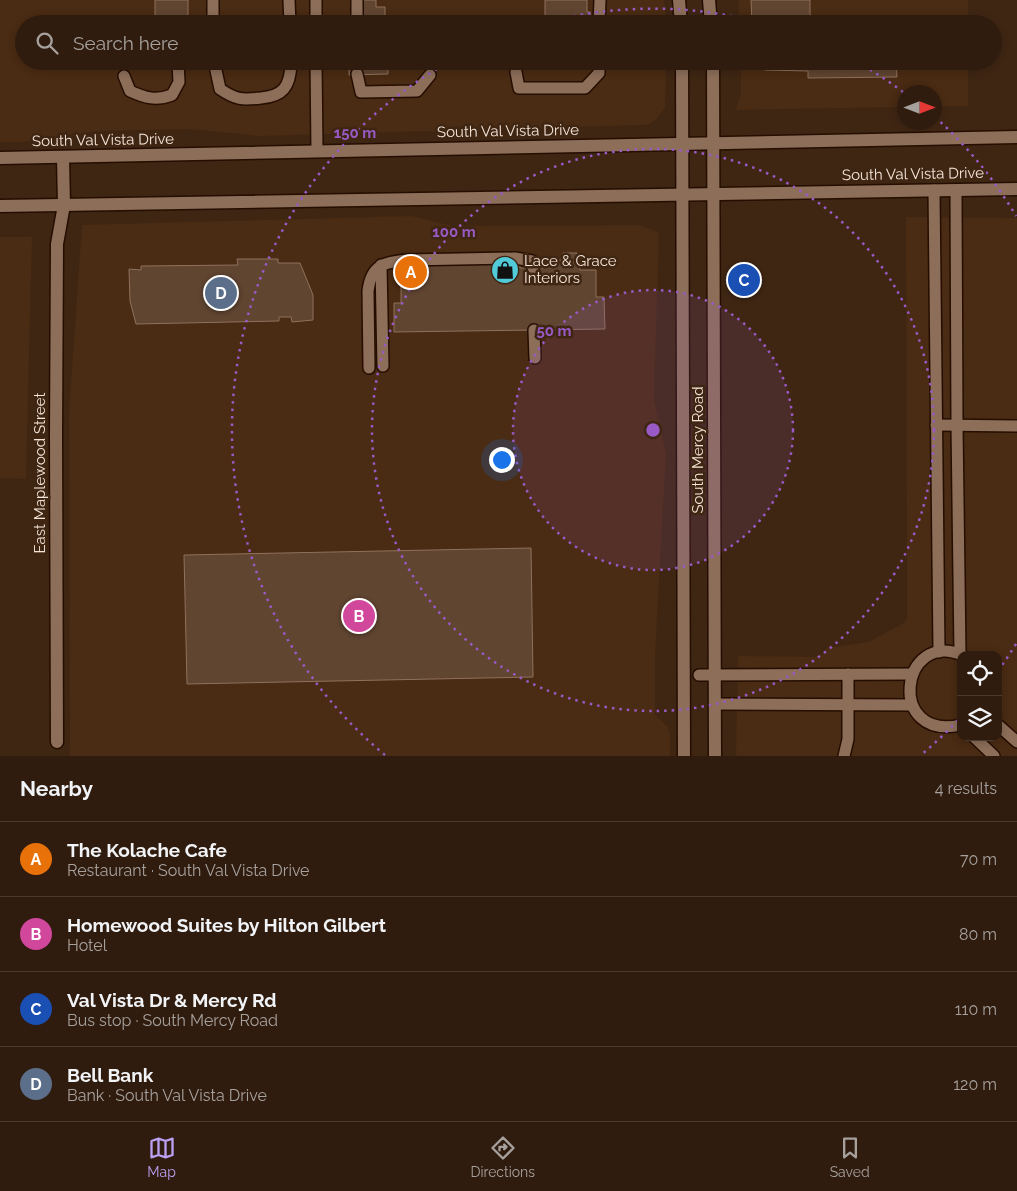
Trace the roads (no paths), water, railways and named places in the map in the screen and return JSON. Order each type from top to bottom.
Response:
[{"type":"main road","points":[[679,0],[680,15]]},
{"type":"main road","points":[[709,0],[710,15]]},
{"type":"main road","name":"South Mercy Road","points":[[682,70],[684,756]]},
{"type":"main road","name":"South Mercy Road","points":[[713,70],[715,756]]},
{"type":"main road","name":"South Val Vista Drive","points":[[0,158],[1017,137]]},
{"type":"main road","name":"East Maplewood Street","points":[[57,742],[57,244],[64,205],[63,157]]},
{"type":"main road","name":"South Val Vista Drive","points":[[0,206],[1017,189]]},
{"type":"lane","points":[[213,0],[213,15]]},
{"type":"lane","points":[[289,0],[290,15]]},
{"type":"lane","points":[[316,0],[316,15]]},
{"type":"lane","points":[[357,0],[357,15]]},
{"type":"lane","points":[[600,0],[600,15]]},
{"type":"lane","points":[[124,76],[130,91],[151,99],[164,98],[172,95],[179,82],[178,70]]},
{"type":"lane","points":[[216,70],[220,89],[230,96],[242,100],[276,96],[285,87],[290,70]]},
{"type":"lane","points":[[316,70],[317,151]]},
{"type":"lane","points":[[516,72],[518,88],[585,88],[599,73],[599,70]]},
{"type":"lane","points":[[357,74],[361,92],[417,91],[430,75]]},
{"type":"lane","points":[[934,190],[939,652]]},
{"type":"lane","points":[[956,190],[957,425],[961,651]]},
{"type":"lane","points":[[368,368],[369,281],[373,272],[381,265],[394,261],[408,260],[515,258],[532,261],[534,268]]},
{"type":"lane","points":[[381,265],[384,366]]},
{"type":"lane","points":[[534,330],[535,358]]},
{"type":"lane","points":[[936,425],[1017,426]]},
{"type":"lane","points":[[957,653],[939,652],[923,660],[912,674],[909,684],[912,705],[918,715],[927,722],[938,726],[957,726]]},
{"type":"lane","points":[[844,756],[848,739],[848,674]]},
{"type":"lane","points":[[699,675],[912,674]]},
{"type":"lane","points":[[715,704],[912,705]]},
{"type":"lane","points":[[1002,729],[1017,742]]},
{"type":"lane","points":[[978,741],[994,756]]},
{"type":"place","name":"Lace & Grace Interiors","points":[[505,270]]},
{"type":"place","name":"The Kolache Cafe","points":[[411,272]]},
{"type":"place","name":"Val Vista Dr & Mercy Rd","points":[[744,280]]},
{"type":"place","name":"Bell Bank","points":[[221,293]]},
{"type":"place","name":"Homewood Suites by Hilton Gilbert","points":[[359,616]]}]
